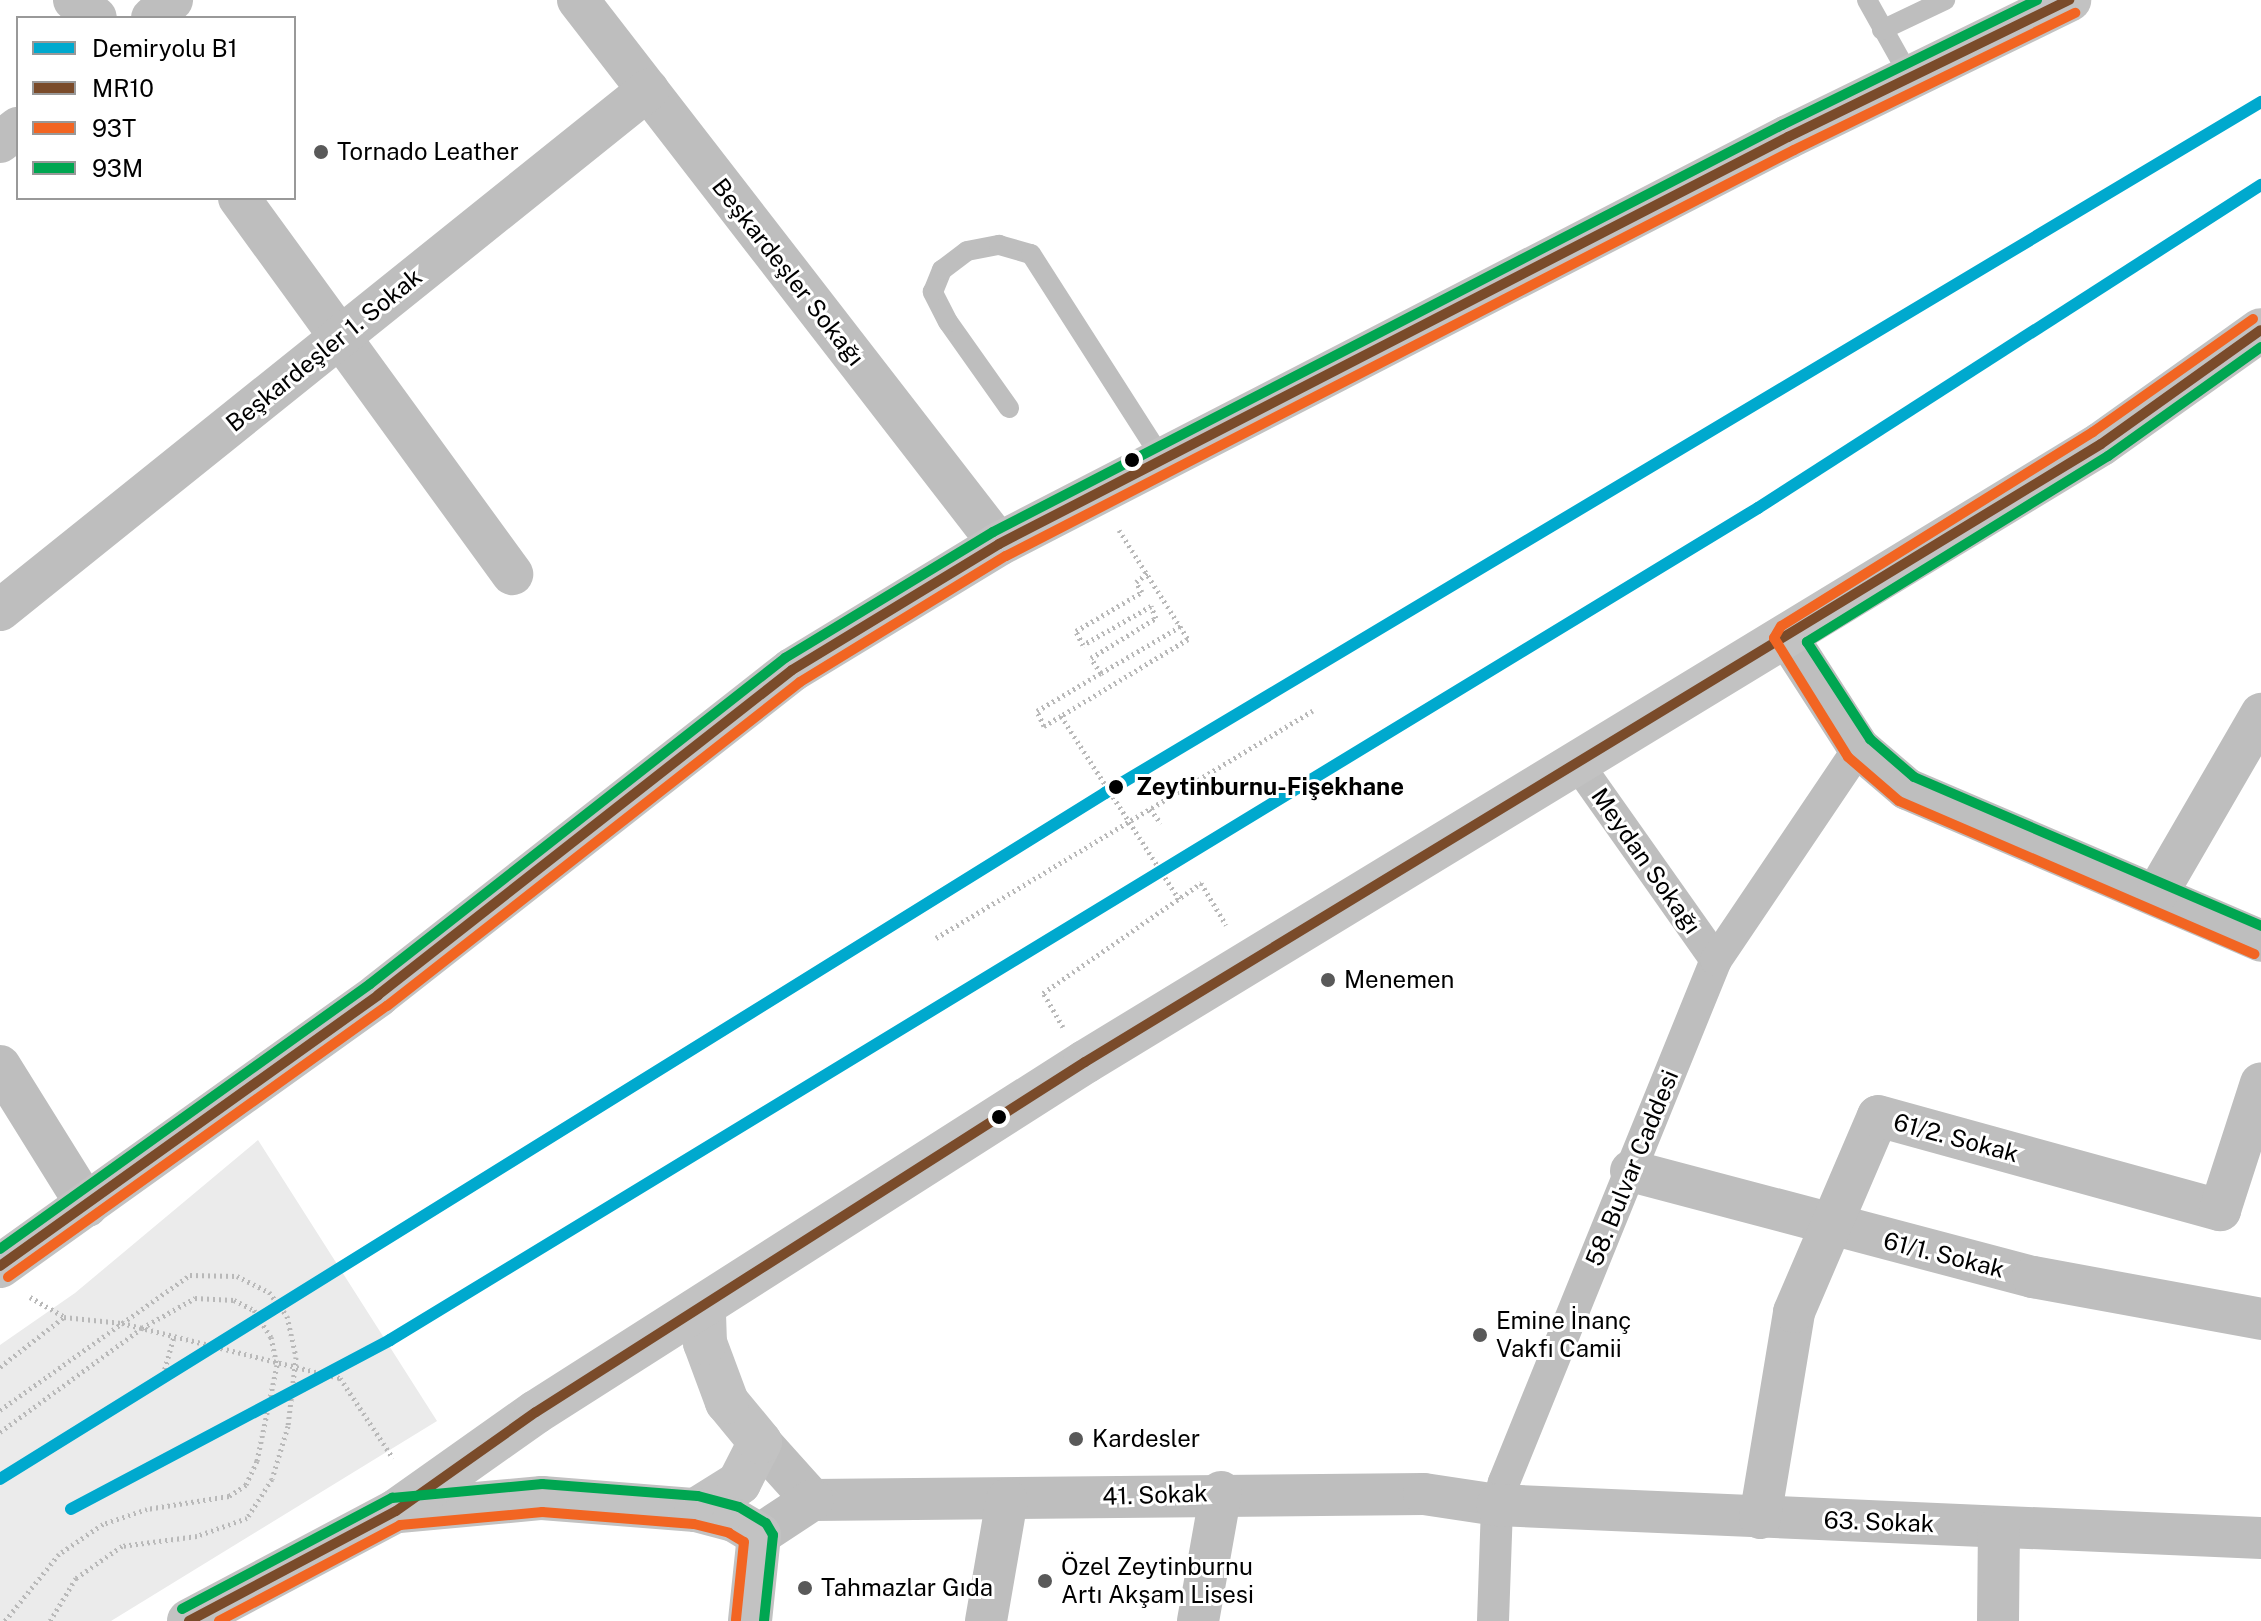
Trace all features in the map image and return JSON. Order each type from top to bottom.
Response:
[{"type":"main road","points":[[0,1266],[378,995],[792,670],[999,544],[1910,77],[2069,0]]},
{"type":"main road","points":[[189,1621],[396,1511],[536,1412],[704,1308],[1085,1062],[1788,638],[2101,444],[2261,330]]},
{"type":"main road","points":[[696,1510],[739,1483],[760,1442],[727,1402],[705,1343],[704,1308]]},
{"type":"main road","points":[[396,1511],[542,1498],[696,1510],[734,1520],[759,1535],[750,1621]]},
{"type":"street","points":[[74,0],[94,16]]},
{"type":"street","points":[[154,16],[172,0]]},
{"type":"street","name":"Beşkardeşler Sokağı","points":[[578,0],[999,544]]},
{"type":"street","name":"Beşkardeşler 1. Sokak","points":[[7,589],[340,337],[648,90]]},
{"type":"street","points":[[0,142],[16,130]]},
{"type":"street","points":[[240,200],[512,574]]},
{"type":"street","points":[[1788,638],[1859,748],[1907,789],[2158,892],[2261,941]]},
{"type":"street","points":[[2158,892],[2261,714]]},
{"type":"street","name":"58. Bulvar Caddesi","points":[[1493,1621],[1497,1505],[1716,960],[1859,748]]},
{"type":"street","name":"Meydan Sokağı","points":[[1577,763],[1716,960]]},
{"type":"street","points":[[0,1066],[87,1206]]},
{"type":"street","name":"61/2. Sokak","points":[[1760,1518],[1794,1312],[1878,1116],[2220,1210],[2261,1083]]},
{"type":"street","name":"61/1. Sokak","points":[[1631,1171],[1830,1227],[2033,1277],[2261,1319]]},
{"type":"street","points":[[759,1535],[812,1500],[760,1442]]},
{"type":"street","points":[[1198,1621],[1221,1492]]},
{"type":"street","name":"41. Sokak","points":[[812,1500],[1007,1500],[1221,1492],[1424,1494],[1497,1505]]},
{"type":"street","points":[[986,1621],[1007,1500]]},
{"type":"street","name":"63. Sokak","points":[[1497,1505],[2261,1538]]},
{"type":"street","points":[[1998,1621],[1999,1527]]},
{"type":"lane","points":[[1867,0],[1910,77]]},
{"type":"lane","points":[[1882,30],[1945,0]]},
{"type":"lane","points":[[1009,408],[948,322],[933,292],[942,270],[967,251],[999,245],[1031,254],[1162,459]]},
{"type":"path","points":[[1101,673],[1091,658],[1156,618],[1151,606],[1083,645],[1076,631],[1142,592],[1136,582],[1148,573],[1181,626],[1188,639],[1044,726],[1037,711],[1181,626]]},
{"type":"path","points":[[936,938],[1313,711]]},
{"type":"path","points":[[1061,716],[1179,899]]},
{"type":"path","points":[[1150,809],[1161,823]]},
{"type":"path","points":[[1056,986],[1201,883],[1230,931]]},
{"type":"path","points":[[0,1410],[190,1275],[237,1276],[269,1292],[287,1316],[295,1369],[288,1426],[272,1479],[247,1518],[197,1536],[122,1546],[76,1578],[50,1621]]},
{"type":"path","points":[[0,1432],[142,1328],[195,1298],[234,1300],[254,1310],[271,1337],[277,1365],[257,1461],[246,1485],[229,1496],[147,1509],[103,1524],[59,1554],[5,1621]]},
{"type":"path","points":[[0,1367],[64,1317],[122,1323],[277,1365],[340,1378],[393,1458]]},
{"type":"path","points":[[163,1375],[174,1337]]},
{"type":"shaded area","points":[[258,1140],[437,1421],[111,1621],[0,1621],[0,1345],[75,1293]]},
{"type":"rail line","name":"B1","points":[[0,1479],[1105,793],[2261,102]]},
{"type":"rail line","name":"B1","points":[[71,1509],[390,1340],[1758,508],[2261,185]]},
{"type":"transit line","name":"93M","points":[[0,1249],[370,984],[785,658],[993,532],[1782,125],[2037,0]]},
{"type":"transit line","name":"MR10","points":[[0,1266],[378,995],[792,670],[999,544],[1788,137],[2069,0]]},
{"type":"transit line","name":"93T","points":[[8,1277],[387,1006],[800,682],[1006,556],[1794,150],[2075,13]]},
{"type":"transit line","name":"93T","points":[[2253,319],[2093,432],[1781,626],[1774,638],[1848,757],[1899,801],[2255,954]]},
{"type":"transit line","name":"MR10","points":[[189,1621],[396,1511],[536,1412],[1085,1062],[2101,444],[2261,330]]},
{"type":"transit line","name":"93M","points":[[2261,347],[2108,456],[1807,642],[1870,739],[1914,777],[2261,926]]},
{"type":"transit line","name":"93M","points":[[182,1609],[392,1498],[542,1484],[698,1496],[739,1507],[766,1523],[773,1535],[764,1621]]},
{"type":"transit line","name":"93T","points":[[219,1621],[400,1525],[542,1512],[694,1524],[729,1533],[744,1542],[736,1620]]},
{"type":"place","name":"Tornado Leather","points":[[321,152]]},
{"type":"place","name":"Zeytinburnu-Fişekhane","points":[[1116,787]]},
{"type":"place","name":"Menemen","points":[[1328,980]]},
{"type":"place","name":"Emine İnanç Vakfı Camii","points":[[1480,1335]]},
{"type":"place","name":"Kardesler","points":[[1076,1439]]},
{"type":"place","name":"Özel Zeytinburnu Artı Akşam Lisesi","points":[[1045,1581]]},
{"type":"place","name":"Tahmazlar Gıda","points":[[805,1588]]}]
